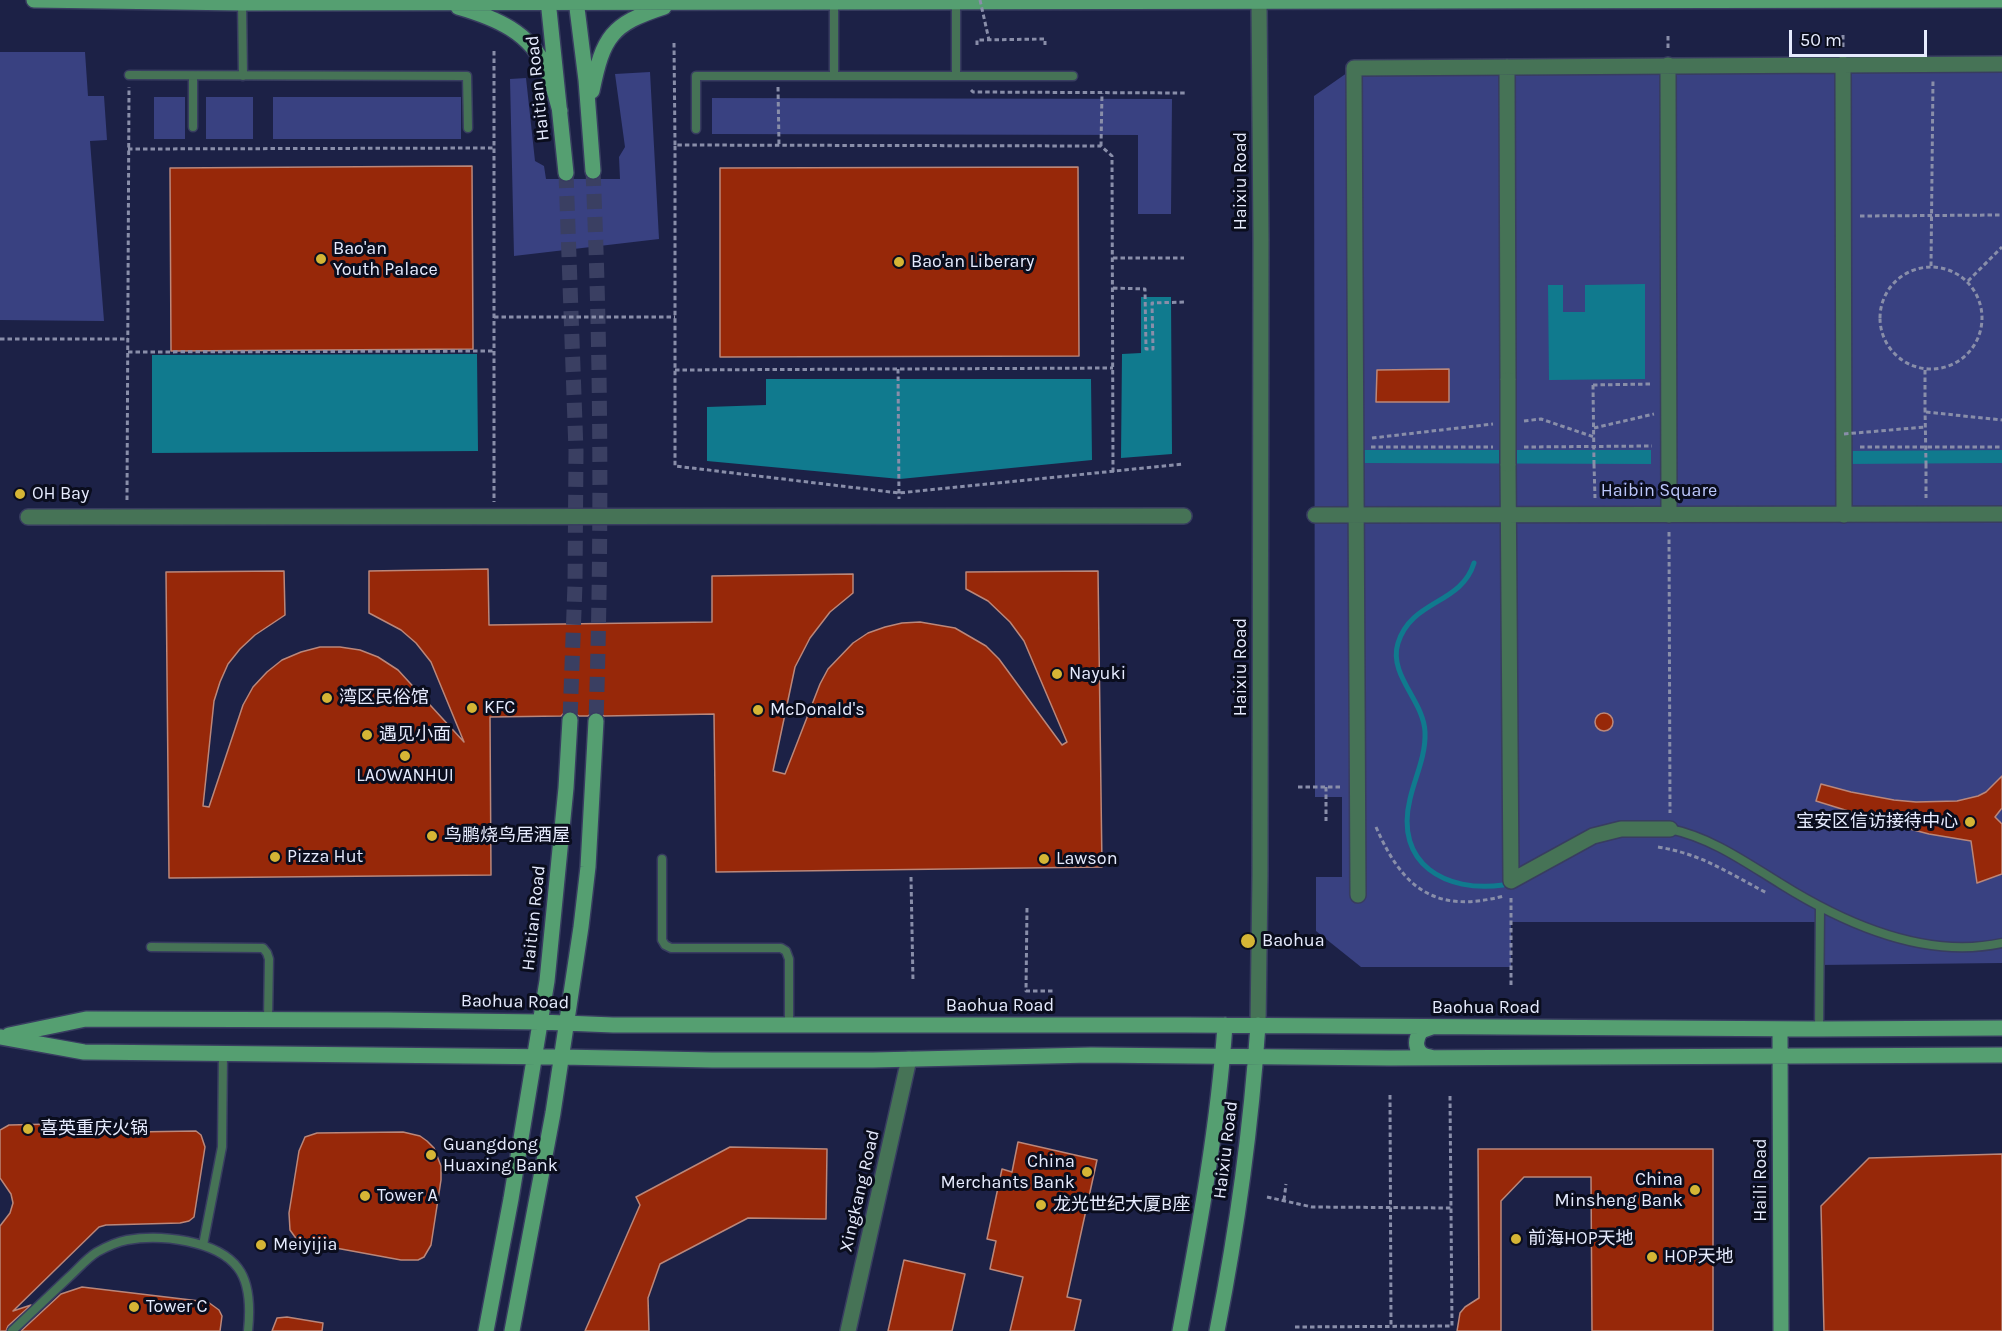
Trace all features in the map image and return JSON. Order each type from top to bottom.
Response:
[{"type":"main road","points":[[34,0],[242,3],[2002,0]]},
{"type":"main road","name":"Haitian Road","points":[[548,1],[566,173]]},
{"type":"main road","points":[[576,1],[589,108],[593,171]]},
{"type":"main road","points":[[441,2],[484,15],[518,32],[532,47],[547,70],[560,111]]},
{"type":"main road","points":[[589,108],[598,61],[612,34],[620,26],[641,14],[678,3]]},
{"type":"main road","name":"Haitian Road","points":[[486,1331],[511,1199],[540,1022],[555,908],[570,720]]},
{"type":"main road","points":[[512,1331],[538,1200],[588,867],[596,721]]},
{"type":"main road","name":"Baohua Road","points":[[0,1037],[86,1019],[789,1026],[2002,1028]]},
{"type":"main road","name":"Haixiu Road","points":[[1180,1331],[1206,1189],[1225,1025]]},
{"type":"main road","name":"Haixiu Road","points":[[1217,1331],[1238,1212],[1258,1025]]},
{"type":"main road","points":[[1432,1027],[1421,1031],[1416,1044],[1420,1053],[1432,1058]]},
{"type":"main road","name":"Haili Road","points":[[1780,1029],[1781,1331]]},
{"type":"main road","name":"Baohua Road","points":[[0,1037],[84,1052],[711,1060],[909,1059],[1044,1055],[1432,1058],[2002,1054]]},
{"type":"street","name":"Haixiu Road","points":[[1258,1025],[1261,368],[1259,1]]},
{"type":"street","points":[[1843,64],[1844,515]]},
{"type":"street","points":[[1358,895],[1354,68],[2002,64]]},
{"type":"street","points":[[1668,65],[1669,515]]},
{"type":"street","points":[[1507,66],[1511,881],[1593,836],[1621,829],[1670,829]]},
{"type":"street","points":[[1315,515],[2002,514]]},
{"type":"street","points":[[28,517],[1184,516]]},
{"type":"street","name":"Xingkang Road","points":[[848,1331],[909,1059]]},
{"type":"lane","points":[[242,3],[243,76]]},
{"type":"lane","points":[[834,3],[834,76]]},
{"type":"lane","points":[[956,3],[956,76]]},
{"type":"lane","points":[[129,75],[467,76],[468,128]]},
{"type":"lane","points":[[193,76],[194,127]]},
{"type":"lane","points":[[696,129],[696,76],[1073,76]]},
{"type":"lane","points":[[1670,829],[1701,838],[1721,847],[1820,907],[1850,921],[1916,943],[1943,947],[1971,948],[2002,943]]},
{"type":"lane","points":[[662,860],[662,940],[665,945],[671,948],[781,948],[786,951],[789,959],[789,1026]]},
{"type":"lane","points":[[1819,1029],[1820,907]]},
{"type":"lane","points":[[151,947],[263,948],[269,959],[268,1020]]},
{"type":"lane","points":[[203,1245],[222,1147],[223,1054]]},
{"type":"lane","points":[[12,1331],[94,1254],[113,1244],[128,1240],[153,1239],[203,1245],[229,1258],[240,1270],[248,1300],[248,1331]]},
{"type":"path","points":[[980,0],[989,40]]},
{"type":"path","points":[[977,45],[976,40],[1045,39],[1045,45]]},
{"type":"path","points":[[674,43],[675,466],[899,493],[1184,464]]},
{"type":"path","points":[[494,51],[494,516]]},
{"type":"path","points":[[1931,266],[1933,64]]},
{"type":"path","points":[[127,517],[129,75]]},
{"type":"path","points":[[777,76],[779,145]]},
{"type":"path","points":[[956,76],[973,92],[1185,93]]},
{"type":"path","points":[[1101,146],[1102,93]]},
{"type":"path","points":[[675,145],[1101,146],[1112,156],[1113,471]]},
{"type":"path","points":[[128,149],[494,148]]},
{"type":"path","points":[[1844,216],[2002,215]]},
{"type":"path","points":[[1968,281],[2002,247]]},
{"type":"path","points":[[1113,258],[1184,258]]},
{"type":"path","points":[[1931,266],[1957,273],[1968,281],[1982,306],[1983,320],[1974,347],[1965,358],[1953,366],[1925,370],[1907,363],[1892,351],[1881,328],[1880,315],[1882,302],[1896,280],[1918,268],[1931,266]]},
{"type":"path","points":[[1113,288],[1145,289],[1146,349],[1153,349],[1152,303],[1184,302]]},
{"type":"path","points":[[494,317],[675,317]]},
{"type":"path","points":[[0,339],[128,339]]},
{"type":"path","points":[[128,352],[494,351]]},
{"type":"path","points":[[675,370],[1113,368]]},
{"type":"path","points":[[898,369],[899,482]]},
{"type":"path","points":[[1925,370],[1926,514]]},
{"type":"path","points":[[1595,515],[1593,385],[1669,384]]},
{"type":"path","points":[[1925,410],[2002,420]]},
{"type":"path","points":[[1594,428],[1669,411]]},
{"type":"path","points":[[1356,440],[1541,419],[1594,437]]},
{"type":"path","points":[[1844,441],[1926,427]]},
{"type":"path","points":[[1844,441],[1926,447],[2002,447]]},
{"type":"path","points":[[1669,515],[1670,829]]},
{"type":"path","points":[[1298,787],[1358,787]]},
{"type":"path","points":[[1326,787],[1326,821]]},
{"type":"path","points":[[911,877],[912,982]]},
{"type":"path","points":[[1511,881],[1511,986]]},
{"type":"path","points":[[1027,908],[1026,991],[1055,992]]},
{"type":"path","points":[[1390,1095],[1391,1326]]},
{"type":"path","points":[[1295,1327],[1391,1326],[1402,1329],[1452,1326],[1450,1095]]},
{"type":"path","points":[[1284,1200],[1286,1184]]},
{"type":"path","points":[[1267,1197],[1312,1207],[1451,1208]]},
{"type":"green space","points":[[0,52],[85,52],[88,96],[104,96],[107,140],[90,141],[104,321],[0,320]]},
{"type":"green space","name":"Haibin Square","points":[[2002,64],[2002,963],[1819,965],[1819,922],[1511,922],[1511,967],[1361,967],[1316,931],[1316,877],[1342,877],[1342,797],[1315,797],[1314,96],[1354,68]]},
{"type":"green space","points":[[650,72],[659,239],[514,256],[510,79],[526,78],[535,161],[544,166],[546,179],[620,179],[619,157],[625,147],[615,74]]},
{"type":"green space","points":[[154,97],[185,97],[185,139],[154,139]]},
{"type":"green space","points":[[206,97],[253,97],[253,139],[206,139]]},
{"type":"green space","points":[[273,97],[461,97],[461,139],[273,139]]},
{"type":"green space","points":[[712,98],[1172,99],[1171,214],[1138,214],[1138,135],[712,134]]},
{"type":"shaded area","points":[[1645,284],[1645,379],[1549,380],[1548,285],[1563,285],[1563,312],[1585,312],[1585,285]]},
{"type":"shaded area","points":[[1141,297],[1171,297],[1172,454],[1121,458],[1122,354],[1141,353]]},
{"type":"shaded area","points":[[477,354],[478,451],[152,453],[152,355]]},
{"type":"shaded area","points":[[766,379],[1091,379],[1092,460],[900,479],[707,461],[707,407],[766,405]]},
{"type":"shaded area","points":[[1359,450],[1651,450],[1651,464],[1359,463]]},
{"type":"shaded area","points":[[2002,450],[2002,463],[1845,464],[1845,451]]},
{"type":"building","name":"Bao'an Youth Palace","points":[[472,166],[473,349],[171,351],[170,168]]},
{"type":"building","name":"Bao'an Liberary","points":[[1078,167],[1079,356],[720,357],[720,168]]},
{"type":"building","points":[[1449,369],[1449,402],[1376,402],[1377,370]]},
{"type":"building","points":[[488,569],[489,625],[712,622],[712,576],[853,574],[853,593],[830,612],[810,638],[795,667],[773,771],[785,774],[828,669],[853,643],[868,633],[902,623],[920,622],[955,628],[986,646],[999,659],[1062,745],[1067,742],[1024,641],[1010,622],[988,601],[966,589],[966,572],[1098,571],[1102,867],[716,872],[714,714],[604,716],[596,711],[588,716],[579,716],[570,710],[561,716],[490,717],[491,875],[169,878],[166,572],[284,571],[285,615],[255,635],[240,649],[228,664],[220,682],[214,701],[203,806],[209,807],[243,705],[253,687],[282,660],[320,647],[360,650],[378,657],[398,670],[464,742],[431,662],[416,643],[401,630],[369,613],[369,571]]},
{"type":"building","points":[[1600,713],[1608,713],[1613,718],[1611,729],[1600,731],[1595,726],[1595,718]]},
{"type":"building","points":[[2002,776],[2002,808],[1995,817],[2002,824],[2002,874],[1977,883],[1971,841],[1929,834],[1816,801],[1821,784],[1894,800],[1957,801],[1986,792]]},
{"type":"building","points":[[53,1124],[62,1126],[70,1133],[196,1131],[201,1135],[205,1147],[194,1217],[180,1223],[99,1227],[13,1311],[31,1305],[8,1326],[6,1331],[0,1331],[0,1226],[10,1213],[13,1203],[11,1194],[0,1178],[0,1130],[9,1125]]},
{"type":"building","name":"Tower A","points":[[403,1132],[420,1136],[427,1141],[434,1148],[441,1166],[431,1245],[424,1257],[418,1260],[401,1260],[303,1242],[295,1237],[290,1230],[289,1213],[299,1151],[305,1137],[317,1133]]},
{"type":"building","name":"龙光世纪大厦B座","points":[[1018,1142],[1097,1160],[1067,1297],[1081,1300],[1074,1331],[1010,1331],[1023,1277],[990,1269],[996,1241],[987,1239],[1002,1169],[1012,1172]]},
{"type":"building","points":[[730,1147],[827,1149],[826,1219],[748,1218],[660,1264],[648,1298],[649,1331],[585,1331],[640,1205],[636,1197]]},
{"type":"building","name":"HOP天地","points":[[1478,1149],[1713,1149],[1713,1331],[1592,1331],[1591,1177],[1524,1177],[1501,1201],[1501,1331],[1457,1331],[1460,1313],[1479,1298]]},
{"type":"building","points":[[2002,1154],[2002,1331],[1824,1331],[1821,1206],[1869,1158]]},
{"type":"building","points":[[904,1260],[965,1274],[952,1331],[888,1331]]},
{"type":"building","name":"Tower C","points":[[82,1287],[208,1302],[219,1310],[222,1316],[220,1331],[21,1331],[61,1294]]},
{"type":"building","points":[[287,1317],[323,1323],[322,1331],[272,1331],[277,1318]]},
{"type":"waterway","points":[[1474,563],[1468,577],[1459,587],[1414,618],[1398,643],[1396,655],[1398,666],[1419,710],[1425,732],[1424,750],[1410,799],[1407,822],[1410,841],[1417,857],[1429,869],[1444,878],[1462,884],[1503,885]]},
{"type":"tunnel","points":[[593,171],[600,446],[596,721]]},
{"type":"tunnel","points":[[566,173],[576,451],[575,584],[570,720]]},
{"type":"place","name":"Bao'an Youth Palace","points":[[321,259]]},
{"type":"place","name":"Bao'an Liberary","points":[[899,262]]},
{"type":"place","name":"OH Bay","points":[[20,494]]},
{"type":"place","name":"Nayuki","points":[[1057,674]]},
{"type":"place","name":"湾区民俗馆","points":[[327,698]]},
{"type":"place","name":"KFC","points":[[472,708]]},
{"type":"place","name":"McDonald's","points":[[758,710]]},
{"type":"place","name":"遇见小面","points":[[367,735]]},
{"type":"place","name":"LAOWANHUI","points":[[405,756]]},
{"type":"place","name":"宝安区信访接待中心","points":[[1970,822]]},
{"type":"place","name":"鸟鹏烧鸟居酒屋","points":[[432,836]]},
{"type":"place","name":"Pizza Hut","points":[[275,857]]},
{"type":"place","name":"Lawson","points":[[1044,859]]},
{"type":"place","name":"Baohua","points":[[1248,941]]},
{"type":"place","name":"喜英重庆火锅","points":[[28,1129]]},
{"type":"place","name":"Guangdong Huaxing Bank","points":[[431,1155]]},
{"type":"place","name":"China Merchants Bank","points":[[1087,1172]]},
{"type":"place","name":"China Minsheng Bank","points":[[1695,1190]]},
{"type":"place","name":"Tower A","points":[[365,1196]]},
{"type":"place","name":"龙光世纪大厦B座","points":[[1041,1205]]},
{"type":"place","name":"前海HOP天地","points":[[1516,1239]]},
{"type":"place","name":"Meiyijia","points":[[261,1245]]},
{"type":"place","name":"HOP天地","points":[[1652,1257]]},
{"type":"place","name":"Tower C","points":[[134,1307]]}]
